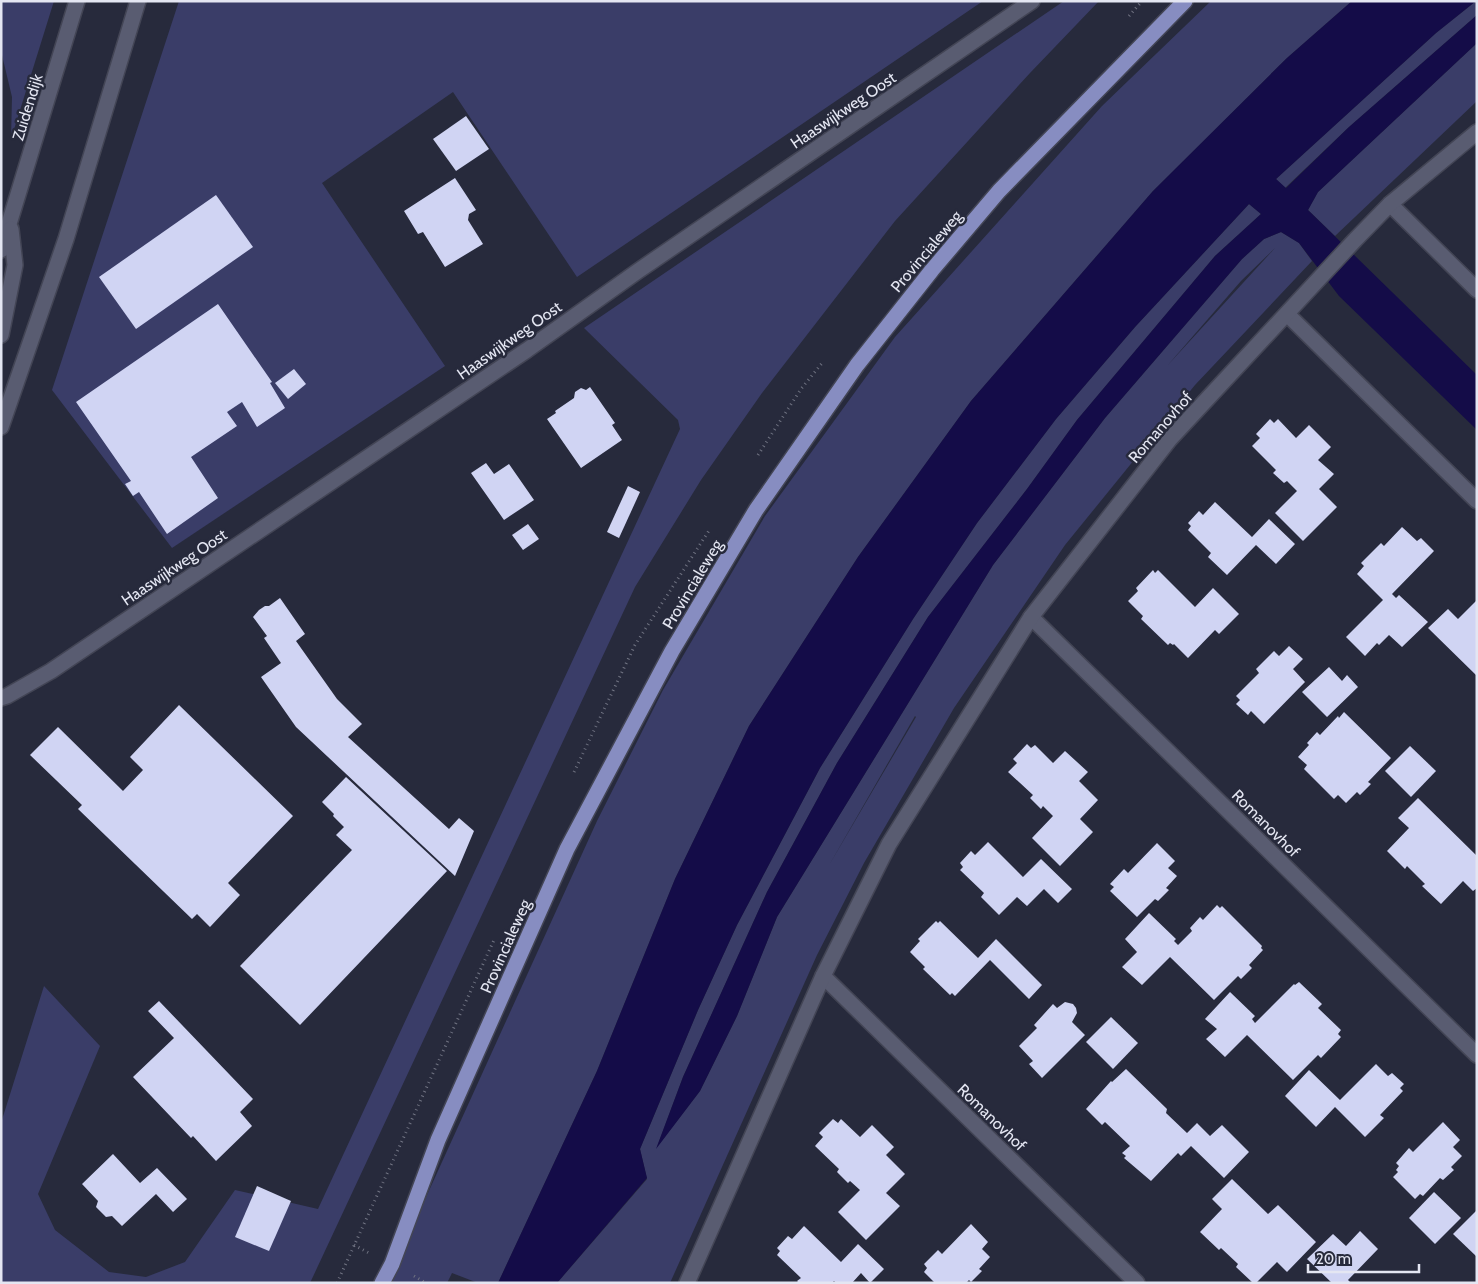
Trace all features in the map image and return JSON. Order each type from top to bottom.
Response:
[{"type":"main road","name":"Provincialeweg","points":[[382,1283],[392,1264],[438,1140],[567,848],[672,651],[756,510],[857,365],[932,270],[999,191],[1184,1]]},
{"type":"street","name":"Zuidendijk","points":[[1,250],[77,1]]},
{"type":"street","points":[[1,427],[66,239],[138,1]]},
{"type":"street","name":"Haaswijkweg Oost","points":[[1,698],[51,671],[404,433],[1032,1]]},
{"type":"street","name":"Romanovhof","points":[[687,1283],[823,976],[889,844],[1031,616],[1170,439],[1390,204],[1477,132]]},
{"type":"street","points":[[1390,204],[1477,290]]},
{"type":"street","name":"Zuidendijk","points":[[1,335],[15,265],[10,223]]},
{"type":"street","points":[[1287,314],[1477,500]]},
{"type":"street","name":"Romanovhof","points":[[1031,616],[1477,1055]]},
{"type":"street","name":"Romanovhof","points":[[823,976],[1137,1283]]},
{"type":"shaded area","points":[[1,1],[54,1],[11,139],[12,97],[1,51]]},
{"type":"shaded area","points":[[179,1],[983,1],[577,277],[453,92],[322,183],[445,366],[172,548],[52,390]]},
{"type":"shaded area","points":[[1064,1],[1099,1],[1030,73],[895,221],[762,393],[701,480],[635,587],[310,1283],[1,1283],[1,1123],[44,986],[100,1046],[38,1194],[55,1230],[109,1272],[146,1277],[185,1262],[235,1190],[318,1209],[680,429],[678,420],[584,328]]},
{"type":"shaded area","points":[[1211,1],[1352,1],[1287,58],[1153,191],[971,401],[858,557],[749,726],[675,879],[597,1071],[498,1283],[478,1283],[452,1273],[447,1283],[387,1283],[597,821],[663,690],[765,516],[895,337],[1102,106]]},
{"type":"shaded area","points":[[1352,1],[1476,1],[1436,33],[1276,179],[1286,188],[1349,127],[1477,15],[1477,43],[1318,192],[1308,210],[1477,375],[1477,430],[1339,296],[1299,243],[1281,232],[1264,239],[1242,259],[1105,418],[993,565],[777,917],[737,1016],[700,1091],[656,1149],[683,1077],[767,892],[837,763],[928,617],[1027,489],[1077,420],[1215,256],[1261,214],[1249,204],[1135,327],[1056,419],[977,523],[913,619],[820,768],[737,925],[698,1010],[640,1149],[647,1178],[557,1283],[498,1283],[597,1071],[675,879],[749,726],[858,557],[971,401],[1153,191],[1287,58]]},
{"type":"shaded area","points":[[1476,1],[1477,15],[1349,127],[1285,188],[1276,179],[1436,33]]},
{"type":"shaded area","points":[[1477,43],[1477,101],[1335,236],[1308,210],[1318,192]]},
{"type":"shaded area","points":[[1249,204],[1261,214],[1215,256],[1077,420],[1027,489],[928,617],[837,763],[767,892],[683,1077],[657,1147],[700,1091],[737,1016],[777,917],[993,565],[1105,418],[1242,259],[1264,239],[1281,232],[1299,243],[1312,261],[1195,385],[1065,545],[954,708],[864,863],[817,955],[670,1283],[557,1283],[647,1179],[640,1149],[698,1010],[737,925],[820,768],[913,619],[977,523],[1056,419],[1135,327]],"holes":[[[1275,248],[1167,366],[1241,281]],[[915,716],[916,717],[828,867]]]},
{"type":"building","points":[[466,116],[489,149],[456,171],[433,139]]},
{"type":"building","points":[[455,178],[476,210],[469,214],[468,220],[483,244],[445,267],[423,232],[418,234],[404,211]]},
{"type":"building","points":[[216,195],[253,247],[136,329],[99,277]]},
{"type":"building","points":[[218,304],[272,382],[270,383],[285,408],[257,427],[242,402],[227,412],[237,426],[191,457],[218,498],[167,534],[139,492],[133,496],[125,484],[131,481],[76,402]]},
{"type":"building","points":[[294,369],[306,384],[288,399],[275,383]]},
{"type":"building","points":[[590,387],[615,423],[612,425],[622,440],[581,468],[547,419],[574,398],[575,392],[581,388],[586,390]]},
{"type":"building","points":[[1270,419],[1274,423],[1278,419],[1296,438],[1309,425],[1331,447],[1318,460],[1334,474],[1319,489],[1337,507],[1303,541],[1275,513],[1297,491],[1287,481],[1284,483],[1273,473],[1276,470],[1252,446],[1260,438],[1256,434]]},
{"type":"building","points":[[486,463],[494,474],[509,464],[534,500],[504,520],[471,473]]},
{"type":"building","points":[[628,486],[640,492],[619,538],[607,532]]},
{"type":"building","points":[[1215,502],[1252,537],[1269,519],[1295,544],[1276,564],[1256,545],[1227,575],[1208,557],[1211,553],[1188,530],[1191,526],[1188,523],[1199,511],[1203,515]]},
{"type":"building","points":[[528,524],[539,539],[523,550],[512,535]]},
{"type":"building","points":[[1402,527],[1417,541],[1421,538],[1434,551],[1392,594],[1396,598],[1399,595],[1428,622],[1402,647],[1389,635],[1379,645],[1377,643],[1365,656],[1346,637],[1383,600],[1357,574],[1364,566],[1361,563],[1381,543],[1384,546]]},
{"type":"building","points":[[1153,570],[1155,573],[1158,570],[1195,607],[1213,588],[1239,614],[1219,634],[1215,630],[1188,658],[1174,644],[1170,643],[1168,645],[1141,619],[1143,616],[1128,601],[1138,591],[1136,588]]},
{"type":"building","points":[[280,598],[305,634],[296,641],[337,699],[362,724],[348,737],[449,829],[459,818],[474,831],[455,876],[296,727],[261,677],[281,663],[264,638],[267,636],[253,617],[259,610]]},
{"type":"building","points":[[1477,600],[1477,676],[1428,628],[1448,609],[1458,619]]},
{"type":"building","points":[[1289,646],[1303,659],[1293,669],[1305,682],[1264,724],[1251,711],[1248,715],[1236,704],[1240,700],[1236,696],[1259,673],[1256,669],[1274,651],[1279,656]]},
{"type":"building","points":[[1329,667],[1342,681],[1347,675],[1358,687],[1327,717],[1302,692]]},
{"type":"building","points":[[179,705],[293,816],[228,883],[240,895],[210,927],[197,914],[192,919],[78,809],[82,805],[30,755],[58,727],[123,791],[143,770],[130,757]]},
{"type":"building","points":[[1344,712],[1391,758],[1368,782],[1371,784],[1360,795],[1357,792],[1346,803],[1338,795],[1334,799],[1304,769],[1307,765],[1298,757],[1317,732],[1320,735]]},
{"type":"building","points":[[1027,744],[1031,748],[1035,745],[1053,763],[1065,751],[1088,772],[1079,781],[1098,800],[1080,819],[1093,832],[1060,866],[1032,838],[1053,816],[1043,806],[1041,809],[1030,798],[1033,795],[1008,772],[1017,763],[1013,759]]},
{"type":"building","points":[[1410,746],[1436,771],[1411,797],[1385,771]]},
{"type":"building","points":[[346,777],[447,871],[300,1025],[240,966],[352,850],[336,835],[344,827],[322,802]]},
{"type":"building","points":[[1418,798],[1477,856],[1477,888],[1473,891],[1463,881],[1441,904],[1422,886],[1425,884],[1407,866],[1405,869],[1387,851],[1409,828],[1398,818]]},
{"type":"building","points":[[988,842],[1023,877],[1041,859],[1072,889],[1058,903],[1044,889],[1027,906],[1017,897],[999,915],[981,897],[984,893],[960,870],[963,867],[960,863],[971,851],[975,855]]},
{"type":"building","points":[[1157,843],[1175,861],[1168,868],[1177,876],[1166,888],[1169,890],[1158,901],[1155,899],[1137,917],[1110,891],[1114,887],[1110,884],[1124,869],[1128,873]]},
{"type":"building","points":[[1217,905],[1220,908],[1222,906],[1262,946],[1263,950],[1249,965],[1252,968],[1241,979],[1238,976],[1214,1000],[1170,957],[1142,985],[1122,967],[1137,952],[1125,939],[1149,913],[1176,939],[1174,941],[1178,945],[1192,931],[1190,928],[1200,917],[1203,920]]},
{"type":"building","points":[[936,921],[938,923],[940,921],[978,958],[996,939],[1042,985],[1029,999],[990,960],[955,996],[952,993],[950,995],[923,969],[925,967],[910,952],[920,941],[918,939]]},
{"type":"building","points":[[1299,982],[1322,1004],[1318,1008],[1341,1030],[1338,1034],[1341,1037],[1321,1058],[1318,1055],[1293,1080],[1247,1035],[1225,1057],[1206,1039],[1217,1029],[1205,1019],[1230,992],[1255,1016],[1252,1019],[1255,1023],[1294,984]]},
{"type":"building","points":[[159,1001],[253,1099],[240,1112],[252,1126],[216,1161],[193,1136],[191,1138],[133,1077],[174,1038],[148,1011]]},
{"type":"building","points":[[1065,1002],[1073,1004],[1076,1008],[1077,1013],[1072,1022],[1085,1035],[1042,1078],[1029,1064],[1033,1061],[1019,1046],[1037,1028],[1034,1025],[1053,1004],[1057,1008]]},
{"type":"building","points":[[1111,1017],[1138,1043],[1113,1069],[1086,1042]]},
{"type":"building","points":[[1376,1064],[1388,1076],[1392,1073],[1404,1084],[1400,1088],[1403,1091],[1380,1115],[1384,1118],[1365,1137],[1335,1107],[1316,1127],[1285,1096],[1309,1070],[1340,1100]]},
{"type":"building","points":[[1126,1069],[1167,1109],[1166,1113],[1187,1133],[1197,1123],[1210,1136],[1222,1125],[1249,1152],[1224,1178],[1191,1146],[1181,1156],[1178,1153],[1151,1181],[1124,1158],[1126,1156],[1122,1153],[1130,1146],[1105,1122],[1102,1125],[1086,1109],[1111,1081]]},
{"type":"building","points":[[833,1119],[838,1123],[841,1119],[860,1137],[872,1125],[894,1147],[886,1155],[905,1174],[886,1193],[900,1206],[866,1240],[838,1212],[860,1190],[850,1181],[848,1183],[837,1172],[839,1169],[815,1146],[823,1137],[819,1133]]},
{"type":"building","points":[[1443,1122],[1460,1140],[1453,1147],[1462,1156],[1451,1167],[1454,1170],[1443,1180],[1440,1178],[1423,1196],[1420,1194],[1415,1199],[1393,1177],[1398,1172],[1396,1170],[1399,1166],[1396,1163],[1409,1148],[1413,1152]]},
{"type":"building","points":[[113,1154],[140,1183],[157,1168],[187,1199],[173,1212],[156,1194],[122,1226],[112,1216],[106,1217],[96,1207],[98,1201],[82,1184]]},
{"type":"building","points":[[1232,1179],[1268,1214],[1278,1205],[1316,1242],[1287,1272],[1277,1262],[1256,1283],[1253,1283],[1236,1267],[1238,1264],[1221,1248],[1219,1250],[1200,1232],[1222,1209],[1212,1199]]},
{"type":"building","points":[[257,1186],[291,1201],[269,1251],[235,1237]]},
{"type":"building","points":[[1434,1192],[1461,1218],[1435,1244],[1409,1218]]},
{"type":"building","points":[[1477,1210],[1477,1257],[1453,1234]]},
{"type":"building","points":[[971,1224],[988,1242],[982,1249],[990,1257],[979,1269],[982,1271],[971,1282],[969,1280],[966,1283],[935,1283],[924,1272],[927,1268],[924,1264],[938,1250],[942,1254]]},
{"type":"building","points":[[804,1226],[841,1262],[858,1244],[884,1269],[870,1283],[861,1273],[852,1283],[836,1283],[834,1281],[832,1283],[799,1283],[797,1281],[801,1278],[777,1255],[780,1251],[777,1248],[788,1236],[792,1239]]},
{"type":"building","points":[[1360,1231],[1378,1249],[1348,1280],[1351,1283],[1332,1283],[1307,1259],[1333,1234],[1346,1246]]}]
